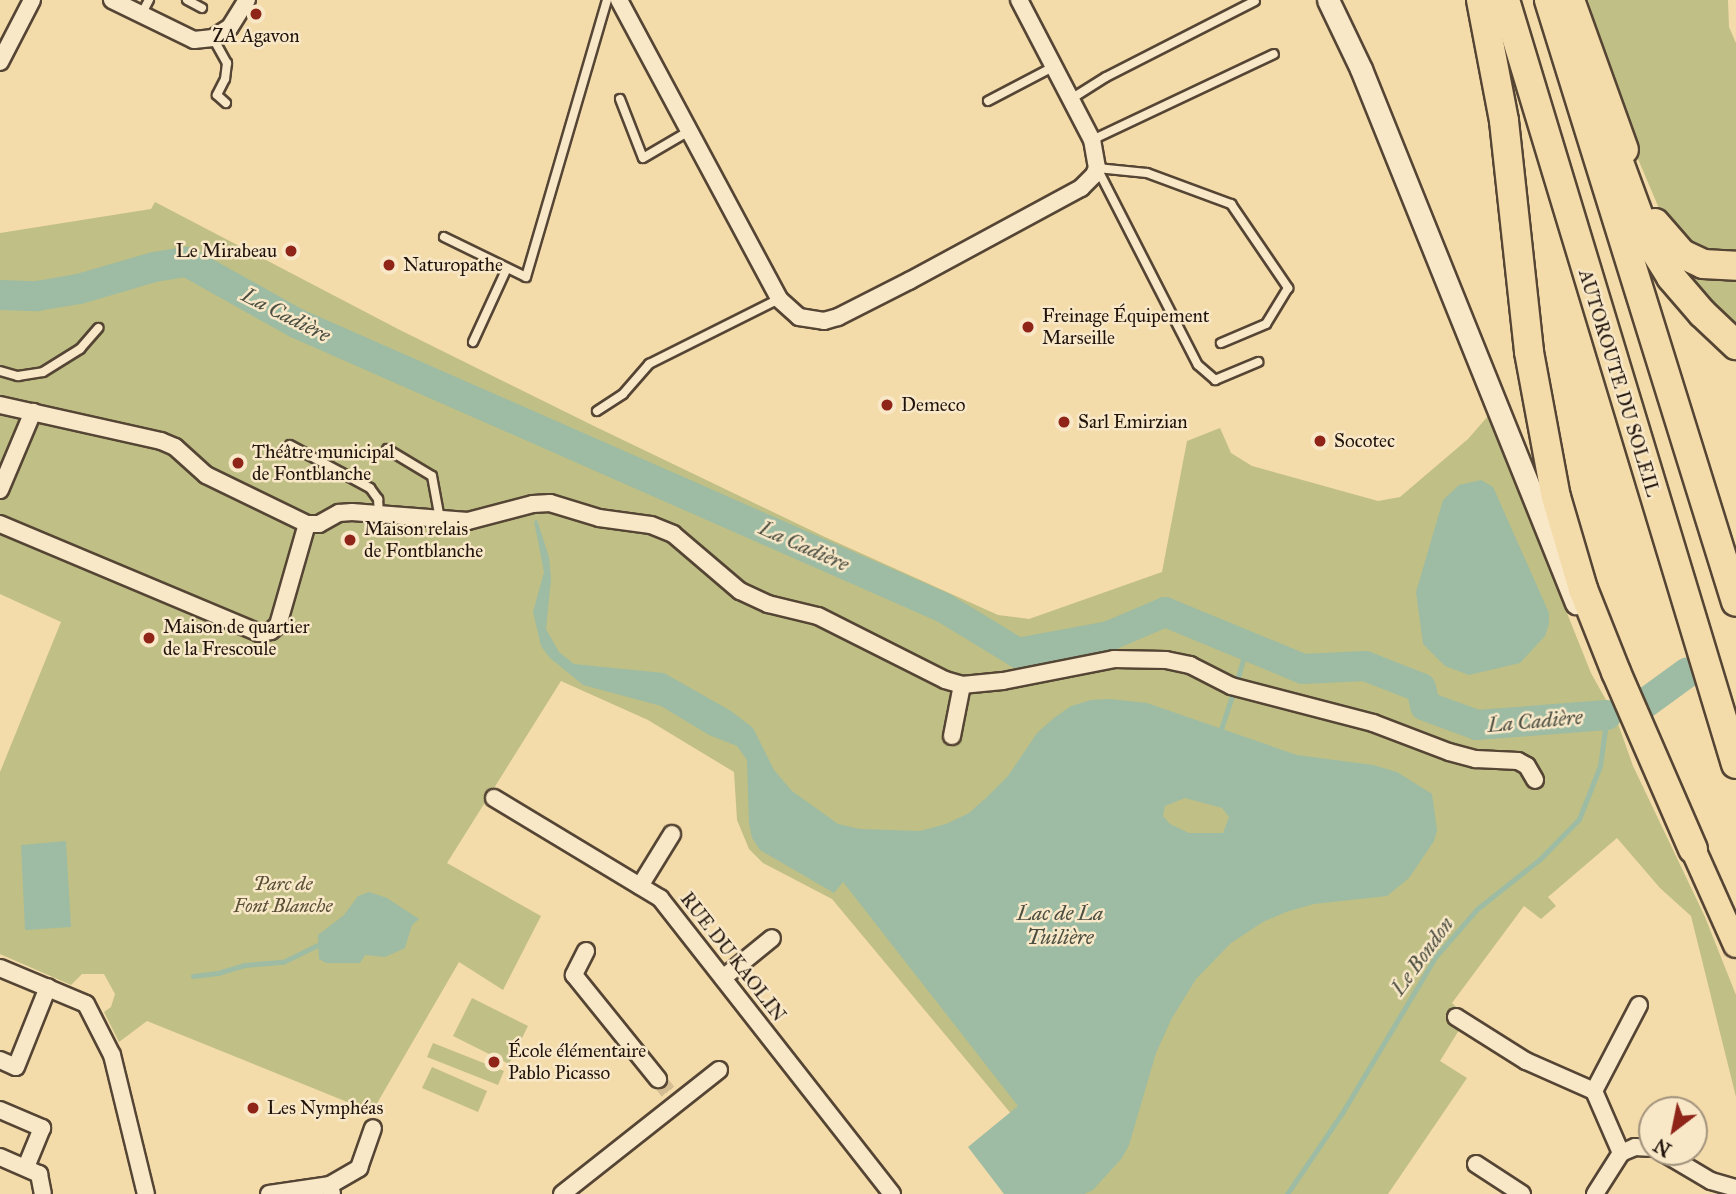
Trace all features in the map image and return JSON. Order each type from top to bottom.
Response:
[{"type":"highway","points":[[1481,0],[1504,121],[1529,352],[1556,497],[1583,589],[1630,714],[1693,849]]},
{"type":"highway","name":"AUTOROUTE DU SOLEIL","points":[[1505,0],[1736,765]]},
{"type":"highway","points":[[1549,0],[1736,602]]},
{"type":"highway","points":[[1569,0],[1649,214],[1671,245],[1682,254],[1703,264],[1736,266]]},
{"type":"highway","points":[[1569,0],[1613,147],[1644,230],[1671,277],[1702,313],[1736,345]]},
{"type":"main road","points":[[1328,0],[1367,82],[1571,593],[1630,714]]},
{"type":"main road","points":[[1693,849],[1736,945]]},
{"type":"street","points":[[0,62],[32,0]]},
{"type":"street","points":[[112,0],[145,7],[194,40],[213,38],[230,27],[247,0]]},
{"type":"street","points":[[619,0],[779,299],[799,317],[824,321],[838,317],[1082,188],[1097,168],[1093,141],[1019,0]]},
{"type":"street","points":[[0,405],[161,441],[175,447],[206,475],[307,524],[320,524],[339,513],[468,521],[533,504],[550,503],[598,518],[651,525],[673,534],[740,591],[768,604],[818,617],[945,680],[962,685],[1003,681],[1114,659],[1166,660],[1190,665],[1231,686],[1373,723],[1449,752],[1476,759],[1518,761],[1527,766],[1535,780]]},
{"type":"street","points":[[0,490],[33,412]]},
{"type":"street","points":[[0,524],[259,633],[271,631],[278,625],[307,524]]},
{"type":"street","points":[[952,736],[962,685]]},
{"type":"street","name":"RUE DU KAOLIN","points":[[494,798],[660,898],[892,1194]]},
{"type":"street","points":[[640,886],[672,834]]},
{"type":"street","points":[[723,978],[772,938]]},
{"type":"street","points":[[586,951],[574,975],[658,1079]]},
{"type":"street","points":[[0,968],[86,1004],[112,1055],[146,1194]]},
{"type":"street","points":[[0,1060],[16,1067],[48,987]]},
{"type":"street","points":[[1594,1091],[1639,1005]]},
{"type":"street","points":[[1456,1017],[1526,1060],[1594,1091],[1622,1153]]},
{"type":"street","points":[[566,1193],[673,1098],[719,1070]]},
{"type":"street","points":[[0,1110],[42,1128],[26,1167]]},
{"type":"street","points":[[269,1194],[331,1189],[359,1168],[373,1128]]},
{"type":"street","points":[[1595,1194],[1622,1153],[1638,1147]]},
{"type":"street","points":[[0,1157],[39,1174],[43,1194]]},
{"type":"street","points":[[1476,1164],[1522,1194]]},
{"type":"street","points":[[1686,1166],[1711,1181],[1735,1186]]},
{"type":"lane","points":[[187,0],[202,8]]},
{"type":"lane","points":[[444,237],[526,277],[607,0]]},
{"type":"lane","points":[[1072,99],[1106,78],[1255,1]]},
{"type":"lane","points":[[213,38],[227,63],[226,79],[217,95],[226,103]]},
{"type":"lane","points":[[1093,141],[1274,54]]},
{"type":"lane","points":[[988,101],[1055,66]]},
{"type":"lane","points":[[620,99],[643,158],[689,131]]},
{"type":"lane","points":[[1097,168],[1147,173],[1231,204],[1288,288],[1266,324],[1221,343]]},
{"type":"lane","points":[[1097,168],[1198,365],[1215,380],[1258,362]]},
{"type":"lane","points":[[473,342],[507,268]]},
{"type":"lane","points":[[597,411],[624,394],[649,364],[779,299]]},
{"type":"lane","points":[[0,371],[18,376],[43,372],[80,349],[98,328]]},
{"type":"lane","points":[[290,445],[370,488],[378,499],[379,514]]},
{"type":"lane","points":[[387,449],[432,476],[440,519]]},
{"type":"green space","points":[[1588,0],[1728,0],[1729,27],[1736,43],[1736,252],[1705,250],[1686,244],[1661,213],[1638,159]]},
{"type":"green space","name":"Parc de Font Blanche","points":[[155,202],[398,329],[596,427],[825,537],[998,615],[1029,619],[1162,572],[1187,441],[1220,428],[1231,453],[1252,466],[1378,501],[1400,497],[1468,439],[1488,416],[1591,673],[1616,718],[1633,766],[1705,917],[1736,995],[1736,1097],[1691,916],[1660,888],[1617,838],[1548,897],[1556,906],[1541,919],[1524,906],[1452,1003],[1467,1017],[1440,1061],[1467,1078],[1388,1194],[1078,1194],[832,899],[763,863],[749,849],[737,820],[734,772],[648,720],[561,681],[447,863],[541,916],[503,990],[459,962],[372,1112],[147,1021],[119,1042],[104,1012],[111,1007],[115,994],[104,974],[82,974],[71,985],[0,954],[0,772],[61,622],[0,594],[0,233],[151,209]]},
{"type":"green space","points":[[1673,259],[1711,279],[1736,279],[1736,327],[1712,304]]},
{"type":"green space","points":[[472,998],[528,1026],[509,1064],[453,1036]]},
{"type":"green space","points":[[433,1043],[504,1071],[498,1085],[427,1057]]},
{"type":"green space","points":[[432,1067],[487,1091],[478,1112],[422,1088]]},
{"type":"water","points":[[1481,480],[1493,487],[1549,613],[1549,624],[1545,636],[1520,663],[1469,675],[1445,666],[1423,644],[1416,592],[1443,500],[1459,485]]},
{"type":"water","name":"Lac de La Tuilière","points":[[537,520],[549,557],[551,579],[546,629],[559,652],[574,664],[664,673],[731,711],[753,728],[774,770],[792,791],[838,824],[860,829],[920,831],[946,824],[969,813],[987,797],[1008,776],[1037,733],[1054,718],[1071,706],[1091,700],[1110,699],[1147,703],[1297,755],[1373,765],[1397,772],[1432,794],[1437,830],[1434,841],[1409,878],[1387,896],[1314,904],[1286,912],[1263,922],[1231,943],[1196,979],[1172,1018],[1156,1053],[1129,1145],[1122,1158],[1093,1190],[1084,1194],[1004,1194],[968,1147],[1018,1106],[843,882],[834,893],[760,850],[752,838],[749,823],[747,760],[737,746],[709,735],[661,706],[583,685],[550,658],[541,646],[533,612],[544,572],[534,521]],"holes":[[[1185,798],[1222,808],[1229,817],[1223,833],[1189,833],[1170,824],[1163,816],[1165,806]]]},
{"type":"water","points":[[66,841],[71,927],[25,930],[21,845]]},
{"type":"water","points":[[369,892],[387,898],[419,919],[412,925],[405,948],[385,957],[365,955],[360,963],[326,963],[319,959],[318,935],[344,915],[358,896]]},
{"type":"waterway","name":"La Cadière","points":[[0,295],[37,296],[79,289],[154,267],[187,262],[296,323],[944,608],[1018,653],[1109,636],[1165,612],[1303,669],[1365,666],[1421,688],[1425,706],[1477,725],[1607,715]]},
{"type":"waterway","points":[[1238,677],[1247,646]]},
{"type":"waterway","name":"La Cadière","points":[[1644,704],[1688,672]]},
{"type":"waterway","points":[[1219,735],[1233,693]]},
{"type":"waterway","name":"Le Bondon","points":[[1287,1194],[1342,1113],[1436,956],[1477,909],[1540,859],[1579,819],[1600,766],[1607,715]]},
{"type":"waterway","points":[[193,976],[218,973],[245,965],[283,962],[324,942]]},
{"type":"tunnel","points":[[658,1079],[669,1093]]},
{"type":"place","name":"ZA Agavon","points":[[256,14]]},
{"type":"place","name":"Le Mirabeau","points":[[291,251]]},
{"type":"place","name":"Naturopathe","points":[[389,265]]},
{"type":"place","name":"Freinage Équipement Marseille","points":[[1028,327]]},
{"type":"place","name":"Demeco","points":[[887,405]]},
{"type":"place","name":"Sarl Emirzian","points":[[1064,422]]},
{"type":"place","name":"Socotec","points":[[1320,441]]},
{"type":"place","name":"Théâtre municipal de Fontblanche","points":[[238,463]]},
{"type":"place","name":"Maison relais de Fontblanche","points":[[350,540]]},
{"type":"place","name":"Maison de quartier de la Frescoule","points":[[149,638]]},
{"type":"place","name":"École élémentaire Pablo Picasso","points":[[494,1062]]},
{"type":"place","name":"Les Nymphéas","points":[[253,1108]]}]
